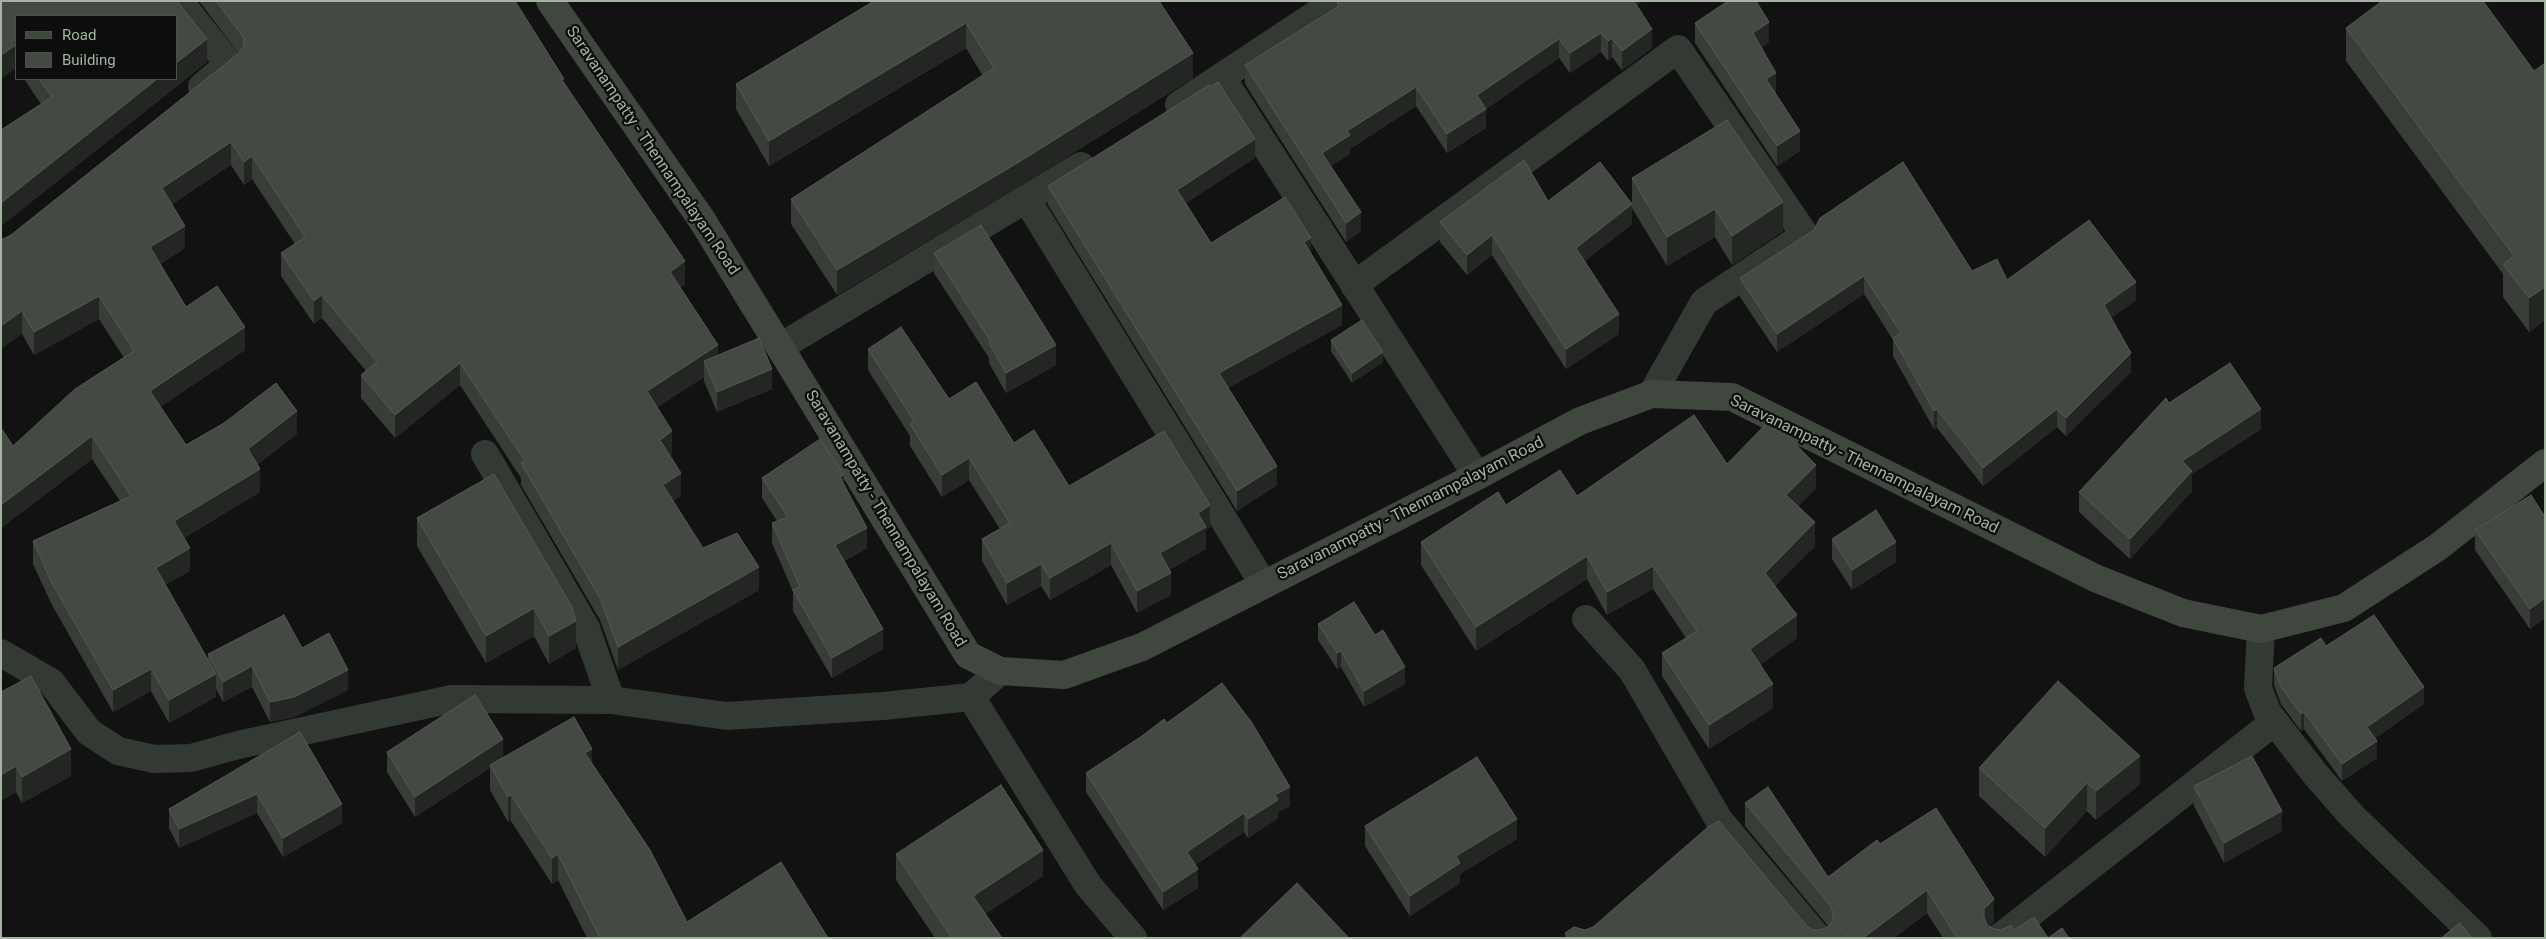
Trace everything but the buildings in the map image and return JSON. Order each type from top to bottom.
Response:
[{"type":"main road","name":"Saravanampatty - Thennampalayam Road","points":[[550,1],[702,220],[968,655],[1000,671],[1064,675],[1142,647],[1477,476],[1580,421],[1652,394],[1732,397],[2095,578],[2182,613],[2261,630],[2344,608],[2438,547],[2545,463]]},
{"type":"street","points":[[179,1],[229,64],[183,102]]},
{"type":"street","points":[[1154,120],[1222,78],[1336,1]]},
{"type":"street","points":[[1354,285],[1678,49],[1804,235],[1704,302],[1652,394]]},
{"type":"street","points":[[1222,78],[1477,476]]},
{"type":"street","points":[[780,346],[1028,200],[1104,152]]},
{"type":"street","points":[[1028,200],[1264,585]]},
{"type":"street","points":[[485,454],[586,628],[611,700]]},
{"type":"street","points":[[1586,619],[1632,670],[1711,826],[1818,938]]},
{"type":"street","points":[[2261,630],[2258,688],[2267,712],[2352,816],[2470,929],[2441,938]]},
{"type":"street","points":[[1,653],[51,682],[89,732],[118,751],[154,759],[192,758],[238,745],[452,699],[611,700],[727,716],[883,706],[971,697],[1000,671]]},
{"type":"street","points":[[971,697],[1088,885],[1133,938]]},
{"type":"street","points":[[1999,938],[2274,722]]}]
